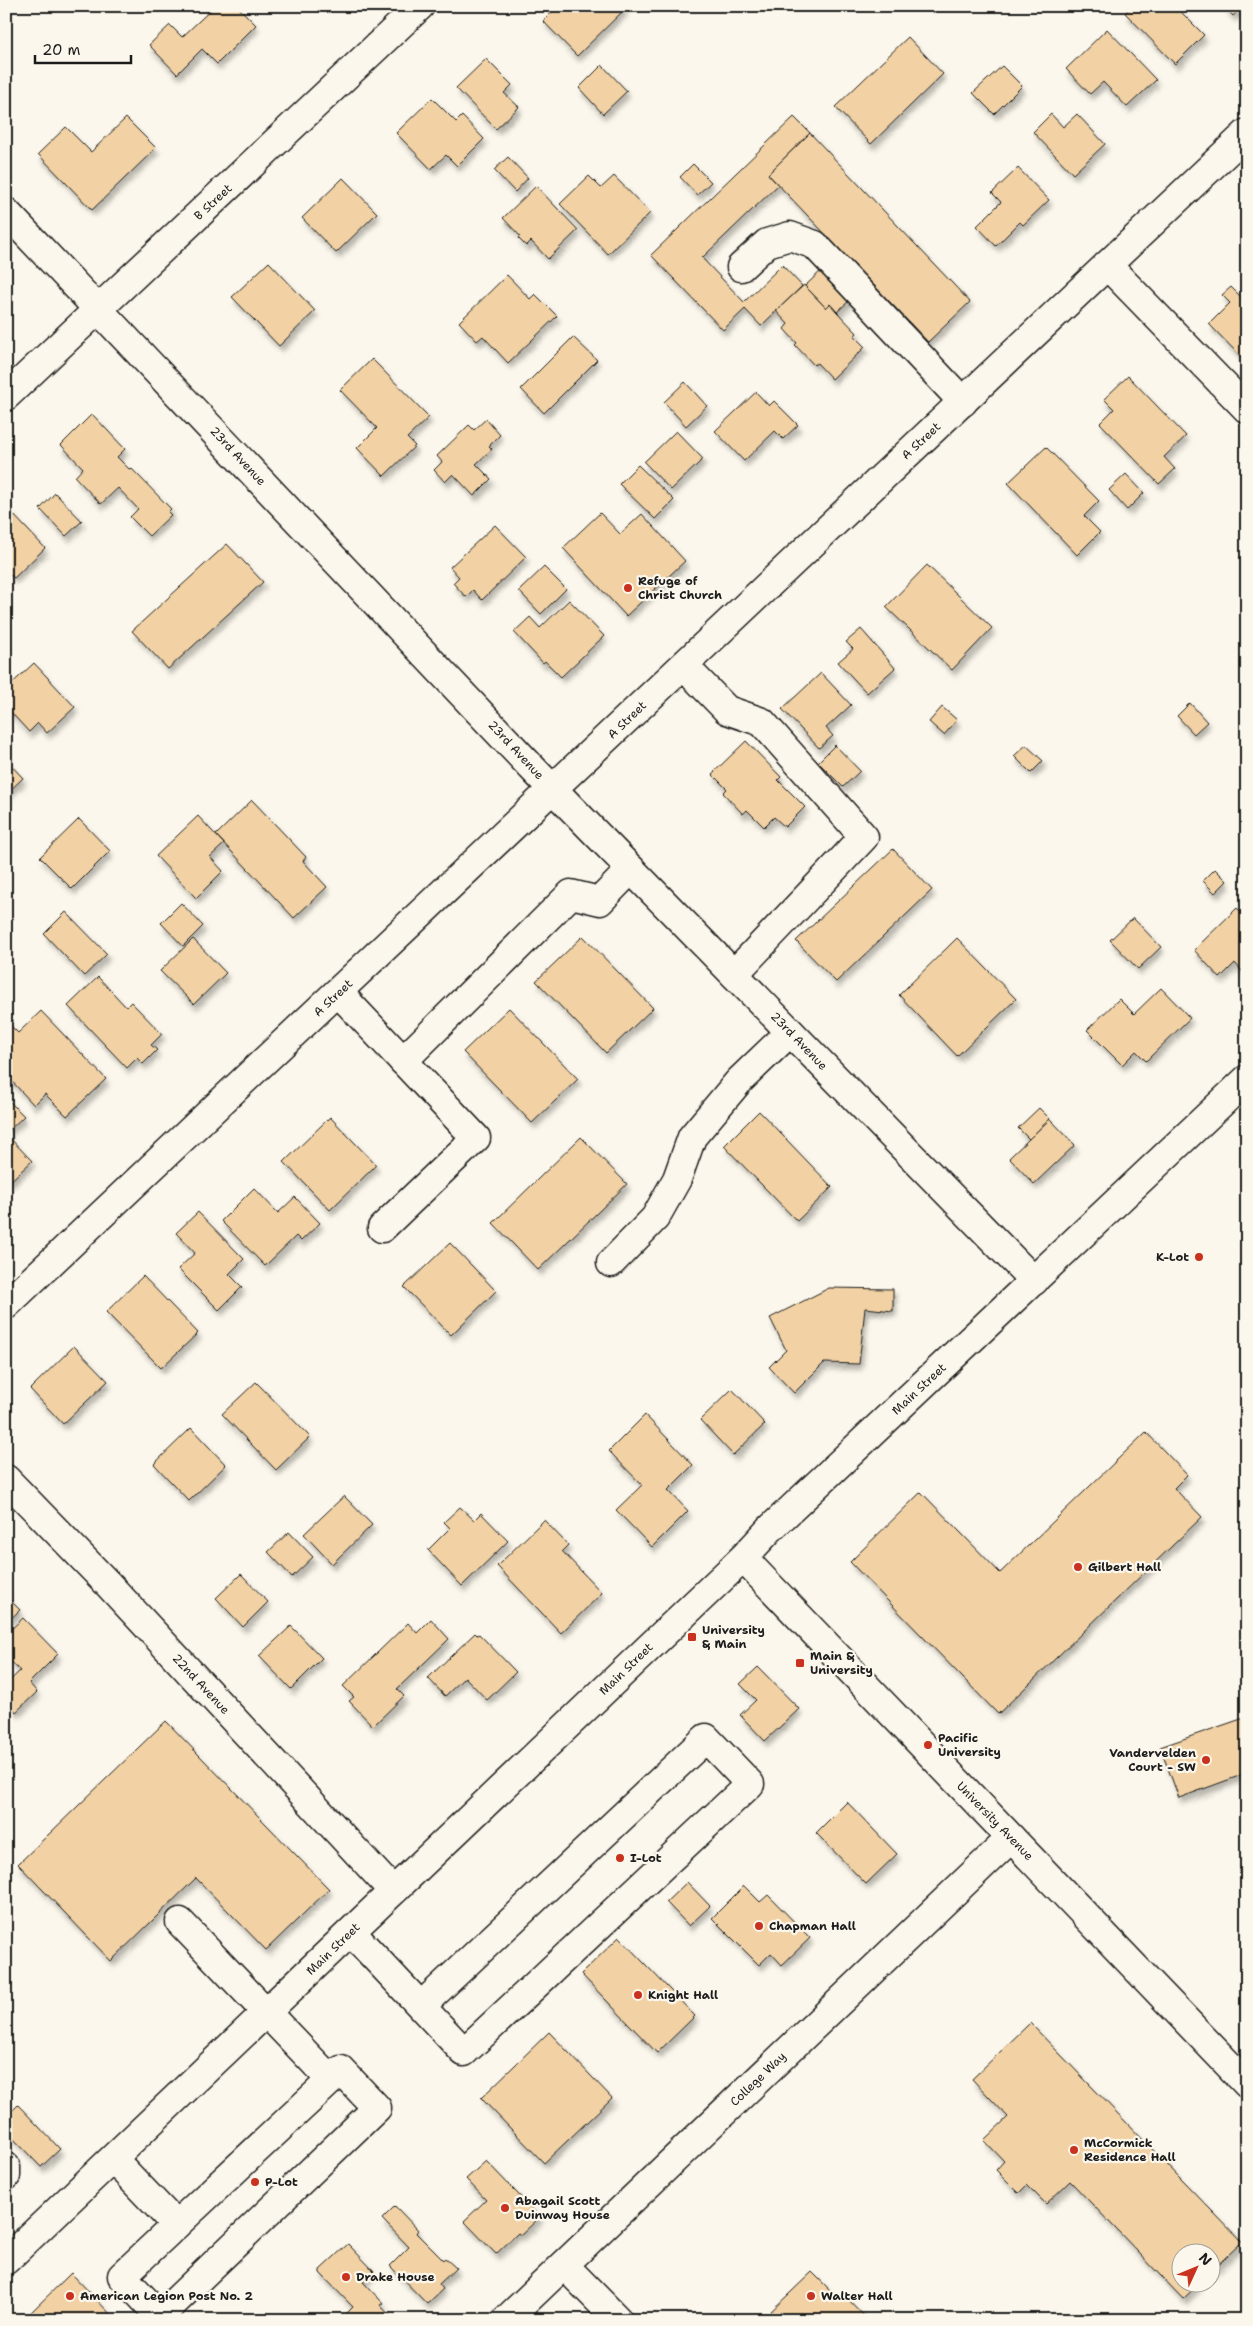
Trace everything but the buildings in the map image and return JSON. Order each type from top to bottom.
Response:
[{"type":"street","name":"B Street","points":[[6,396],[420,6]]},
{"type":"street","name":"A Street","points":[[6,1306],[1247,133]]},
{"type":"street","name":"23rd Avenue","points":[[6,212],[554,790],[1034,1281]]},
{"type":"street","points":[[741,267],[768,243],[790,236],[815,245],[963,402]]},
{"type":"street","points":[[1107,265],[1247,409]]},
{"type":"street","points":[[684,666],[727,710],[762,722],[864,837],[734,974]]},
{"type":"street","points":[[403,1060],[571,894],[600,901],[631,869]]},
{"type":"street","points":[[339,993],[476,1138],[382,1228]]},
{"type":"street","points":[[611,1263],[655,1218],[677,1180],[692,1137],[739,1081],[790,1032]]},
{"type":"street","name":"Main Street","points":[[11,2245],[113,2159],[744,1558],[770,1530],[1247,1079]]},
{"type":"street","name":"22nd Avenue","points":[[6,1479],[108,1584],[393,1891]]},
{"type":"street","name":"University Avenue","points":[[744,1558],[1247,2084]]},
{"type":"street","points":[[351,1932],[464,2052],[750,1784],[706,1738],[421,2006]]},
{"type":"street","name":"College Way","points":[[506,2320],[1011,1838]]},
{"type":"street","points":[[180,1922],[331,2080]]},
{"type":"street","points":[[341,2070],[377,2108],[160,2316],[122,2276],[331,2080],[341,2070]]},
{"type":"street","points":[[113,2159],[176,2225]]},
{"type":"street","points":[[6,2167],[6,2176]]},
{"type":"street","points":[[564,2265],[618,2320]]},
{"type":"place","name":"Refuge of Christ Church","points":[[628,588]]},
{"type":"place","name":"K-Lot","points":[[1199,1257]]},
{"type":"place","name":"Gilbert Hall","points":[[1078,1567]]},
{"type":"place","name":"University & Main","points":[[692,1637]]},
{"type":"place","name":"Main & University","points":[[800,1663]]},
{"type":"place","name":"Pacific University","points":[[928,1745]]},
{"type":"place","name":"Vandervelden Court - SW","points":[[1206,1760]]},
{"type":"place","name":"I-Lot","points":[[620,1858]]},
{"type":"place","name":"Chapman Hall","points":[[759,1926]]},
{"type":"place","name":"Knight Hall","points":[[638,1995]]},
{"type":"place","name":"McCormick Residence Hall","points":[[1074,2150]]},
{"type":"place","name":"P-Lot","points":[[255,2182]]},
{"type":"place","name":"Abagail Scott Duinway House","points":[[505,2208]]},
{"type":"place","name":"Drake House","points":[[346,2277]]},
{"type":"place","name":"American Legion Post No. 2","points":[[70,2296]]},
{"type":"place","name":"Walter Hall","points":[[811,2296]]}]
